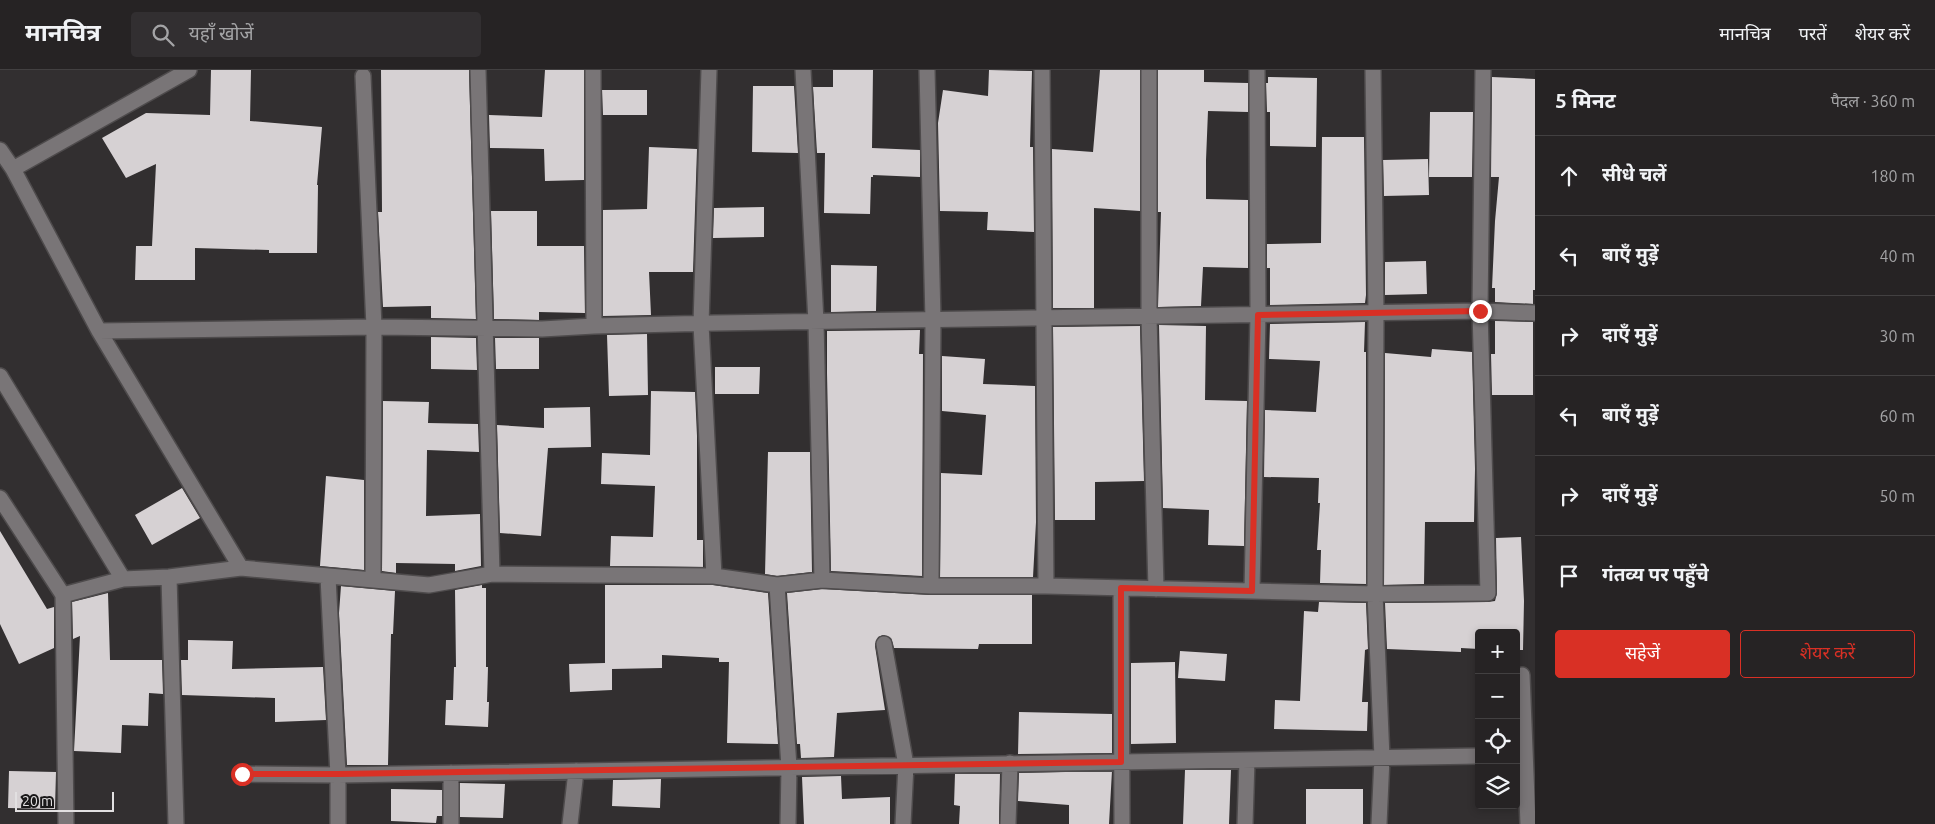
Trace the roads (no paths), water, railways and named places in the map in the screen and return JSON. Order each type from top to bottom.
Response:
[{"type":"street","points":[[13,169],[189,70]]},
{"type":"street","points":[[478,70],[492,574]]},
{"type":"street","points":[[593,70],[594,326]]},
{"type":"street","points":[[709,70],[701,324],[714,576]]},
{"type":"street","points":[[804,70],[816,322],[822,580]]},
{"type":"street","points":[[927,70],[933,320],[931,586]]},
{"type":"street","points":[[1042,70],[1046,586]]},
{"type":"street","points":[[1149,70],[1148,317],[1156,589]]},
{"type":"street","points":[[1252,591],[1258,315],[1257,70]]},
{"type":"street","points":[[1373,70],[1376,313],[1375,594],[1382,758],[1379,824]]},
{"type":"street","points":[[62,595],[123,579],[241,568],[429,585],[492,574],[714,576],[777,585],[822,580],[931,586],[1046,586],[1375,594],[1488,592],[1480,311],[1483,70]]},
{"type":"street","points":[[363,76],[374,328],[373,580]]},
{"type":"street","points":[[0,150],[13,169],[99,331],[241,568]]},
{"type":"street","points":[[99,331],[374,328],[542,329],[594,326],[1043,318],[1480,311],[1535,312]]},
{"type":"street","points":[[0,376],[123,579]]},
{"type":"street","points":[[0,498],[62,595],[66,824]]},
{"type":"street","points":[[169,576],[176,824]]},
{"type":"street","points":[[328,577],[338,774],[338,824]]},
{"type":"street","points":[[777,585],[789,767],[788,824]]},
{"type":"street","points":[[1121,588],[1122,824]]},
{"type":"street","points":[[884,644],[906,766],[903,824]]},
{"type":"street","points":[[1522,675],[1528,824]]},
{"type":"street","points":[[242,774],[451,773],[1475,756]]},
{"type":"street","points":[[1245,824],[1247,760]]},
{"type":"street","points":[[1008,824],[1010,764]]},
{"type":"street","points":[[570,824],[576,771]]},
{"type":"street","points":[[451,773],[451,824]]}]
